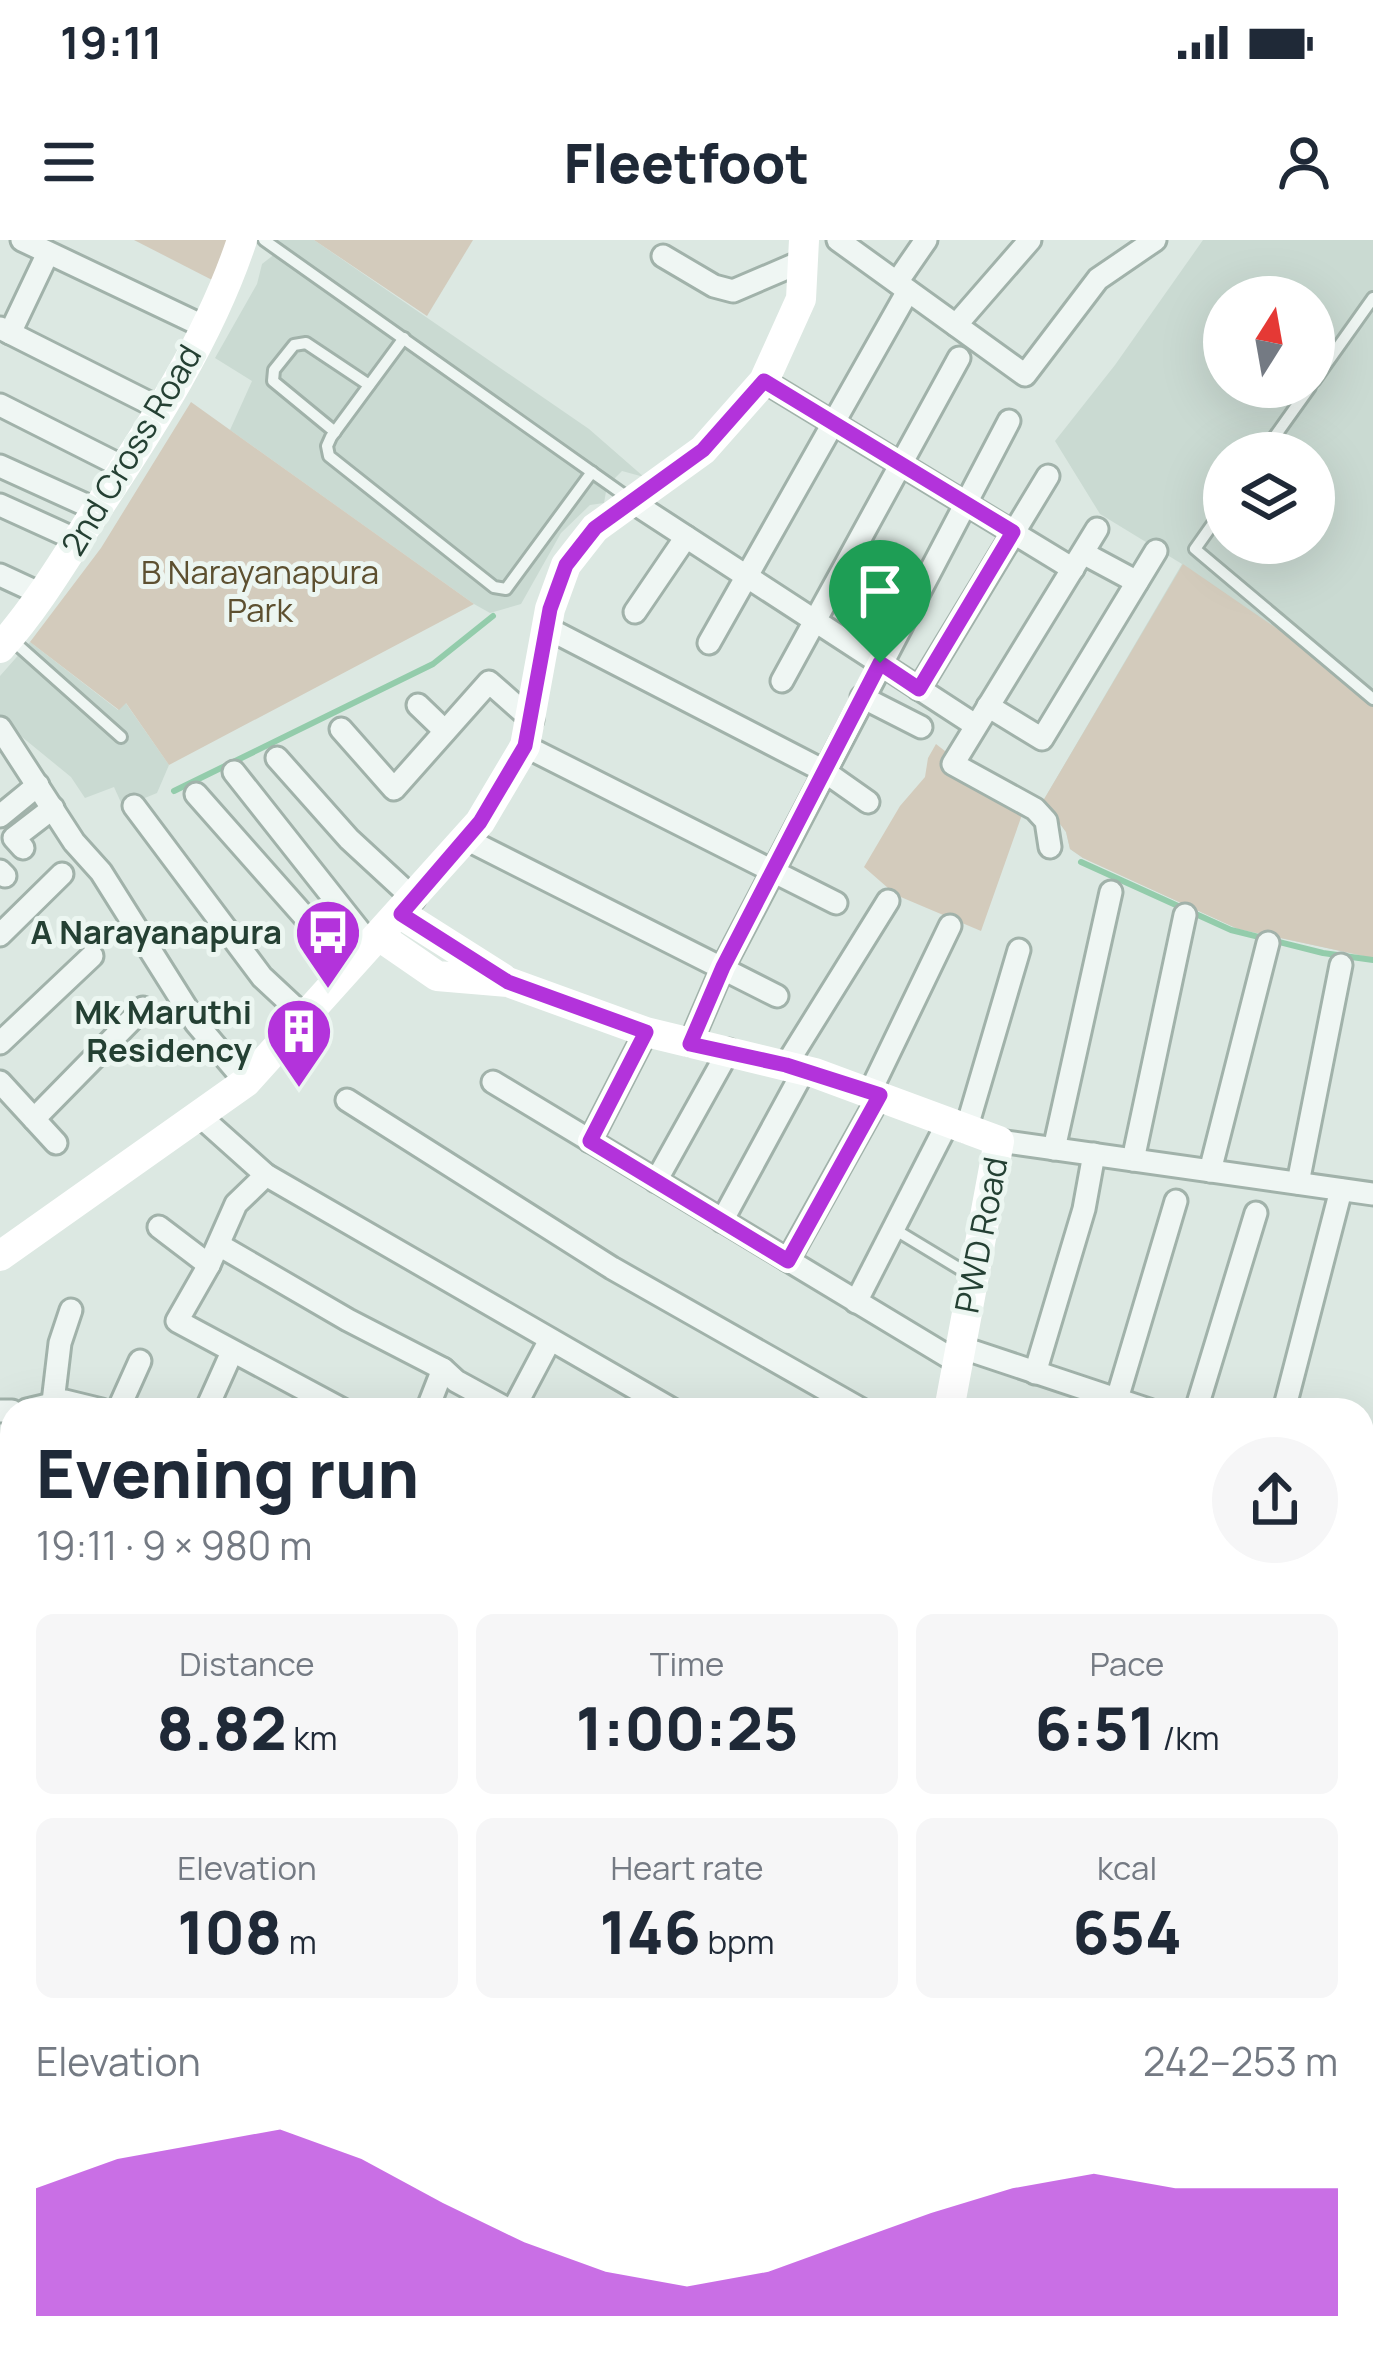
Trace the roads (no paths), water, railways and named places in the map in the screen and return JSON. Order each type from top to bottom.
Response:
[{"type":"street","points":[[22,240],[205,327]]},
{"type":"street","name":"2nd Cross Road","points":[[5,643],[161,409],[230,277],[242,240]]},
{"type":"street","points":[[709,643],[833,423],[926,240]]},
{"type":"street","points":[[956,325],[1030,240]]},
{"type":"street","points":[[842,241],[1025,375],[1098,279],[1155,240]]},
{"type":"street","points":[[663,256],[714,286],[733,291],[804,251]]},
{"type":"street","points":[[0,1256],[246,1082],[466,839],[528,733],[549,619],[566,565],[595,528],[703,450],[764,381],[801,299],[804,251]]},
{"type":"street","points":[[48,253],[5,330],[161,409]]},
{"type":"street","points":[[782,681],[959,358]]},
{"type":"street","points":[[764,381],[1013,532],[1137,582]]},
{"type":"street","points":[[0,405],[125,468]]},
{"type":"street","points":[[690,1044],[723,967],[824,770],[1010,421]]},
{"type":"street","points":[[0,466],[97,511]]},
{"type":"street","points":[[919,689],[1048,476]]},
{"type":"street","points":[[634,503],[919,689],[1042,740],[1156,551]]},
{"type":"street","points":[[0,505],[77,540]]},
{"type":"street","points":[[1050,847],[1046,821],[1035,809],[953,764],[1097,529]]},
{"type":"street","points":[[635,612],[686,537]]},
{"type":"street","points":[[0,575],[41,594]]},
{"type":"street","points":[[549,619],[824,770],[868,802]]},
{"type":"street","points":[[340,729],[394,789],[489,682],[528,733],[836,903]]},
{"type":"street","points":[[862,697],[921,727]]},
{"type":"street","points":[[418,705],[445,731]]},
{"type":"street","points":[[0,728],[74,842],[101,872],[196,1022],[246,1082]]},
{"type":"street","points":[[277,758],[407,906],[508,982]]},
{"type":"street","points":[[234,772],[366,949]]},
{"type":"street","points":[[0,815],[38,784]]},
{"type":"street","points":[[196,794],[366,949]]},
{"type":"street","points":[[134,806],[262,977],[306,1018]]},
{"type":"street","points":[[22,848],[14,838],[53,808]]},
{"type":"street","points":[[466,839],[777,996]]},
{"type":"street","points":[[0,934],[62,874]]},
{"type":"street","points":[[1054,1149],[1111,892]]},
{"type":"street","points":[[722,1221],[795,1068],[889,901]]},
{"type":"street","points":[[1133,1160],[1185,915]]},
{"type":"street","points":[[788,1261],[874,1094],[950,926]]},
{"type":"street","points":[[1210,1171],[1268,943]]},
{"type":"street","name":"PWD Road","points":[[366,949],[437,976],[508,982],[646,1032],[795,1068],[999,1141],[951,1398]]},
{"type":"street","points":[[856,1302],[893,1229],[957,1127],[1019,950]]},
{"type":"street","points":[[0,1043],[92,956]]},
{"type":"street","points":[[1298,1183],[1341,965]]},
{"type":"street","points":[[34,1119],[143,1008]]},
{"type":"street","points":[[590,1141],[646,1032]]},
{"type":"street","points":[[656,1181],[729,1050]]},
{"type":"street","points":[[0,1082],[56,1143]]},
{"type":"street","points":[[493,1082],[856,1302],[958,1355],[1114,1398]]},
{"type":"street","points":[[347,1100],[612,1268],[841,1398]]},
{"type":"street","points":[[201,1117],[266,1175],[652,1398]]},
{"type":"street","points":[[999,1141],[1373,1194]]},
{"type":"street","points":[[1035,1373],[1084,1209],[1094,1154]]},
{"type":"street","points":[[266,1175],[236,1204],[177,1321],[321,1398]]},
{"type":"street","points":[[1287,1398],[1341,1190]]},
{"type":"street","points":[[1117,1398],[1176,1201]]},
{"type":"street","points":[[1200,1398],[1256,1213]]},
{"type":"street","points":[[159,1227],[443,1369],[488,1398]]},
{"type":"street","points":[[53,1398],[60,1343],[71,1310]]},
{"type":"street","points":[[518,1398],[550,1340]]},
{"type":"street","points":[[211,1398],[232,1352]]},
{"type":"street","points":[[123,1398],[140,1361]]},
{"type":"street","points":[[432,1398],[443,1369]]},
{"type":"lane","points":[[264,240],[634,503]]},
{"type":"lane","points":[[1335,352],[1373,298]]},
{"type":"lane","points":[[404,338],[334,432],[327,446],[329,456],[501,591],[592,472]]},
{"type":"lane","points":[[334,432],[273,381],[274,370],[294,345],[306,344],[370,385]]},
{"type":"lane","points":[[1213,564],[1373,700]]},
{"type":"lane","points":[[5,643],[121,737]]},
{"type":"lane","points":[[893,1229],[973,1277]]},
{"type":"waterway","points":[[174,791],[433,664],[493,616]]},
{"type":"waterway","points":[[1081,862],[1231,930],[1373,960]]},
{"type":"place","name":"A Narayanapura","points":[[328,991]]},
{"type":"place","name":"Mk Maruthi Residency","points":[[299,1090]]},
{"type":"park label","name":"B Narayanapura Park","points":[[260,591]]}]
